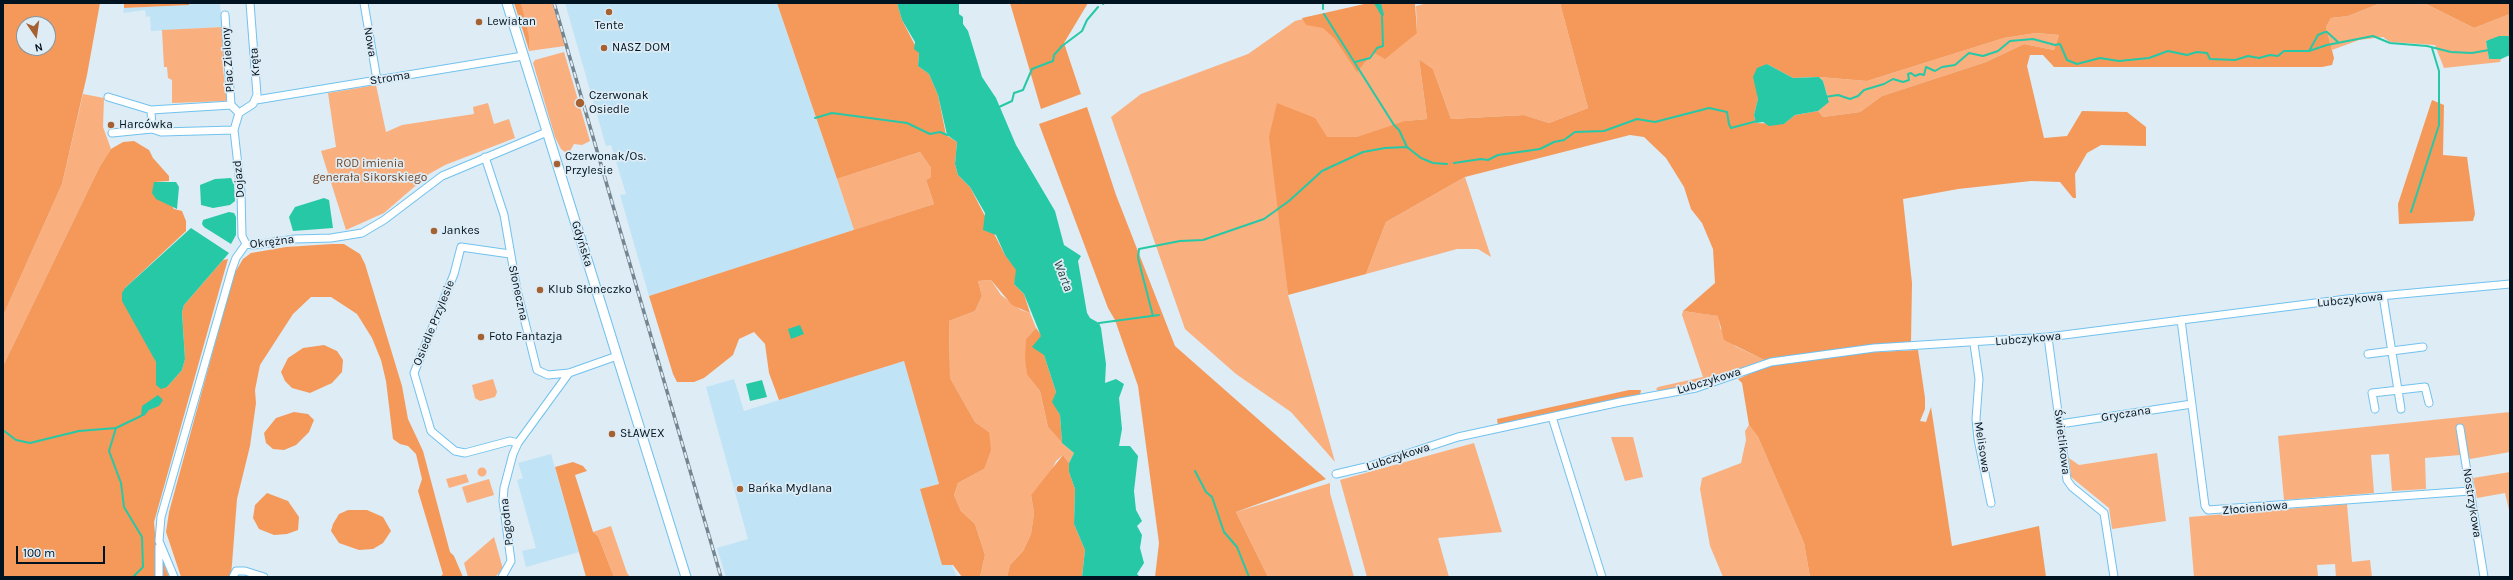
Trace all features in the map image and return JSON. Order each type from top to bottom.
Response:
[{"type":"main road","name":"Gdyńska","points":[[507,3],[686,577]]},
{"type":"street","name":"Kręta","points":[[250,3],[256,100]]},
{"type":"street","name":"Nowa","points":[[364,3],[377,80]]},
{"type":"street","name":"Plac Zielony","points":[[226,15],[231,105],[239,113]]},
{"type":"street","name":"Stroma","points":[[256,100],[524,56]]},
{"type":"street","name":"Plac Zielony","points":[[108,97],[151,110],[231,105]]},
{"type":"street","points":[[239,113],[256,100]]},
{"type":"street","points":[[151,110],[152,129]]},
{"type":"street","name":"Dojazd","points":[[239,113],[234,130],[241,192],[242,236],[246,244]]},
{"type":"street","points":[[112,133],[152,129],[161,132],[234,130]]},
{"type":"street","name":"Okrężna","points":[[174,577],[159,541],[161,517],[230,277],[236,258],[246,244],[254,245],[295,239],[337,238],[362,233],[394,213],[434,180],[485,157],[547,132]]},
{"type":"street","name":"Słoneczna","points":[[485,157],[504,215],[510,254],[534,366],[542,374],[569,373],[617,356]]},
{"type":"street","name":"Osiedle Przylesie","points":[[510,254],[461,247],[454,274],[414,373],[431,431],[455,451],[466,453],[510,441],[518,443]]},
{"type":"street","name":"Lubczykowa","points":[[1336,474],[1370,466],[1458,437],[1696,388],[1771,362],[1874,348],[1974,344],[2048,337],[2383,296],[2510,284]]},
{"type":"street","points":[[2383,296],[2401,409]]},
{"type":"street","name":"Złocieniowa","points":[[2181,320],[2205,506],[2208,510],[2213,511],[2470,491]]},
{"type":"street","name":"Świetlikowa","points":[[2048,337],[2067,480],[2105,516],[2114,577]]},
{"type":"street","name":"Melisowa","points":[[1974,344],[1979,380],[1976,419],[1978,439],[1991,503]]},
{"type":"street","points":[[2368,354],[2423,347]]},
{"type":"street","points":[[518,443],[569,373]]},
{"type":"street","points":[[2375,409],[2372,393],[2425,387],[2429,404]]},
{"type":"street","name":"Gryczana","points":[[2060,424],[2192,404]]},
{"type":"street","points":[[1552,417],[1602,577]]},
{"type":"street","name":"Nostrzykowa","points":[[2460,428],[2484,577]]},
{"type":"street","name":"Pogodna","points":[[502,577],[511,560],[504,488],[512,454],[518,443]]},
{"type":"street","points":[[159,541],[159,577]]},
{"type":"street","points":[[233,577],[236,571],[245,571],[264,577]]},
{"type":"shaded area","points":[[3,3],[100,3],[87,75],[62,184],[3,316]]},
{"type":"shaded area","points":[[124,3],[189,3],[189,5],[124,8]]},
{"type":"shaded area","points":[[189,3],[245,3],[220,4],[222,27],[151,31],[150,16],[146,17],[145,10],[123,13],[124,8],[189,5]]},
{"type":"shaded area","points":[[514,3],[521,3],[529,37],[529,50]]},
{"type":"shaded area","points":[[565,3],[777,3],[854,230],[649,296],[620,195],[626,194],[611,145],[606,146]]},
{"type":"shaded area","points":[[777,3],[897,3],[902,20],[919,53],[918,66],[929,74],[938,95],[946,135],[957,142],[955,164],[958,175],[970,187],[1005,255],[1017,270],[1014,284],[1024,294],[1030,313],[1012,305],[991,280],[978,281],[982,296],[975,311],[949,321],[950,378],[975,422],[989,432],[991,450],[984,469],[958,483],[954,495],[961,511],[975,524],[985,555],[980,577],[962,577],[953,565],[942,565],[920,489],[939,484],[904,361],[779,400],[769,373],[765,344],[754,332],[739,339],[733,355],[704,378],[694,382],[677,382],[673,374],[649,296],[934,204],[926,180],[931,177],[931,168],[920,152],[837,179]]},
{"type":"shaded area","points":[[1010,3],[1088,3],[1064,43],[1081,94],[1041,109]]},
{"type":"shaded area","points":[[1369,3],[1415,3],[1417,33],[1385,59],[1373,52],[1357,72],[1335,39],[1323,28],[1306,25],[1302,18]]},
{"type":"shaded area","points":[[1560,3],[2381,3],[2348,16],[2331,18],[2326,27],[2334,58],[2332,65],[2322,67],[2054,67],[2043,55],[2030,55],[2027,66],[2044,138],[2067,136],[2082,111],[2127,112],[2146,127],[2146,146],[2101,145],[2087,153],[2075,174],[2076,198],[2073,198],[2060,182],[2031,181],[1958,189],[1903,199],[1912,283],[1911,343],[1764,360],[1724,340],[1718,316],[1683,311],[1715,283],[1713,249],[1702,223],[1691,209],[1684,187],[1666,158],[1644,137],[1630,135],[1465,177],[1386,222],[1366,274],[1288,295],[1269,137],[1277,103],[1315,118],[1327,137],[1357,137],[1405,121],[1427,119],[1419,59],[1433,69],[1451,119],[1524,115],[1549,123],[1588,108]],"holes":[[[2036,33],[2059,35],[2054,50],[2024,44],[1986,62],[1882,96],[1860,112],[1823,117],[1818,111],[1795,115],[1784,124],[1756,123],[1754,115],[1758,99],[1757,91],[1767,64],[1793,78],[1819,77],[1867,81],[2004,38]]]},
{"type":"shaded area","points":[[2424,3],[2510,3],[2510,14],[2474,28]]},
{"type":"shaded area","points":[[2432,100],[2444,105],[2443,155],[2467,157],[2475,214],[2473,221],[2399,224],[2398,204]]},
{"type":"shaded area","points":[[1087,107],[1116,195],[1175,346],[1326,479],[1236,512],[1268,577],[1155,577],[1159,543],[1138,386],[1115,320],[1108,308],[1039,124]]},
{"type":"shaded area","points":[[134,141],[149,150],[153,158],[169,176],[169,181],[154,182],[174,209],[182,211],[186,221],[186,231],[125,288],[156,362],[157,385],[167,387],[182,370],[185,359],[182,312],[184,305],[223,260],[228,259],[154,522],[156,544],[169,577],[3,577],[3,366],[100,166],[111,149],[123,142]]},
{"type":"shaded area","points":[[344,244],[360,254],[365,264],[402,386],[408,419],[423,451],[450,552],[454,556],[463,577],[440,577],[443,574],[418,491],[422,479],[416,454],[408,446],[400,444],[393,439],[386,381],[381,360],[372,338],[357,314],[331,297],[311,297],[293,314],[260,365],[255,390],[256,403],[250,446],[237,499],[231,577],[181,577],[166,532],[169,512],[234,274],[243,259],[251,253],[286,247]]},
{"type":"shaded area","points":[[1036,328],[1042,336],[1044,355],[1056,392],[1053,402],[1060,415],[1062,443],[1048,427],[1040,391],[1027,375],[1025,358],[1026,339]]},
{"type":"shaded area","points":[[324,345],[337,351],[343,360],[342,372],[332,383],[310,393],[292,388],[285,381],[281,372],[288,358],[303,348]]},
{"type":"shaded area","points":[[1918,350],[1925,398],[1925,409],[1920,421],[1926,422],[1931,407],[1952,546],[2039,526],[2046,577],[1810,577],[1804,543],[1758,437],[1749,425],[1742,383],[1738,379],[1772,364],[1856,353]]},
{"type":"shaded area","points":[[904,361],[939,484],[920,489],[957,577],[726,577],[717,548],[748,539],[706,387],[734,379],[744,411]]},
{"type":"shaded area","points":[[1629,390],[1641,390],[1640,395],[1498,426],[1497,419]]},
{"type":"shaded area","points":[[294,412],[308,414],[314,420],[309,432],[296,445],[284,450],[273,449],[266,443],[264,433],[276,418]]},
{"type":"shaded area","points":[[551,454],[579,552],[526,567],[522,551],[536,548],[517,480],[523,478],[518,463]]},
{"type":"shaded area","points":[[1063,455],[1069,463],[1069,472],[1075,489],[1074,524],[1085,550],[1082,577],[1007,577],[1010,565],[1023,551],[1031,534],[1034,513],[1031,495]]},
{"type":"shaded area","points":[[573,462],[583,466],[587,471],[575,475],[593,532],[598,536],[614,577],[586,577],[555,467]]},
{"type":"shaded area","points":[[267,493],[288,501],[299,517],[298,530],[287,534],[274,535],[259,529],[253,518],[255,505]]},
{"type":"shaded area","points":[[348,510],[367,510],[383,517],[391,531],[383,543],[373,549],[359,550],[339,543],[331,531],[339,514]]},
{"type":"green space","points":[[521,3],[552,3],[565,46],[529,51]]},
{"type":"green space","points":[[1369,3],[1417,33],[1416,6],[1428,3],[1560,3],[1588,108],[1549,123],[1524,115],[1451,119],[1433,69],[1419,59],[1427,119],[1406,121],[1280,221],[1288,295],[1335,462],[1291,412],[1236,374],[1185,329],[1111,117],[1141,94],[1248,54],[1295,21]]},
{"type":"green space","points":[[2381,3],[2424,3],[2474,28],[2510,14],[2510,36],[2486,41],[2489,59],[2501,59],[2500,62],[2444,68],[2435,45],[2390,42],[2383,37],[2359,40],[2332,50],[2326,27],[2331,18],[2348,16]]},
{"type":"green space","points":[[223,27],[225,65],[223,69],[227,101],[172,103],[172,80],[168,78],[167,67],[164,67],[162,30]]},
{"type":"green space","points":[[2036,33],[2059,35],[2054,50],[2024,44],[1986,62],[1882,96],[1860,112],[1823,117],[1818,111],[1829,101],[1823,81],[1819,77],[1867,81],[2004,38]]},
{"type":"green space","points":[[564,52],[590,141],[582,145],[574,144],[570,151],[565,152],[561,149],[555,137],[533,63],[535,60]]},
{"type":"green space","name":"ROD imienia generała Sikorskiego","points":[[376,85],[386,132],[402,125],[474,114],[473,107],[488,103],[494,124],[509,119],[515,138],[445,165],[429,174],[384,213],[346,230],[321,151],[336,147],[328,93]]},
{"type":"green space","points":[[83,94],[104,98],[103,127],[111,149],[100,166],[3,366],[3,316],[62,184]]},
{"type":"green space","points":[[920,152],[931,168],[931,177],[926,180],[934,204],[854,230],[837,179]]},
{"type":"green space","points":[[1465,177],[1491,257],[1478,249],[1457,249],[1366,274],[1386,222]]},
{"type":"green space","points":[[991,280],[1001,295],[1021,310],[1030,313],[1036,328],[1026,339],[1027,375],[1040,391],[1048,427],[1062,443],[1074,453],[1069,463],[1063,455],[1056,461],[1051,472],[1031,495],[1034,513],[1031,534],[1023,551],[1010,565],[1007,577],[980,577],[985,555],[975,524],[961,511],[954,495],[958,483],[984,469],[989,432],[975,422],[950,378],[949,321],[975,311],[982,296],[978,281]]},
{"type":"green space","points":[[1683,311],[1719,316],[1720,328],[1735,346],[1764,360],[1695,386],[1659,392],[1656,389],[1658,387],[1703,377],[1682,315]]},
{"type":"green space","points":[[493,379],[497,392],[495,397],[480,401],[475,398],[472,385]]},
{"type":"green space","points":[[2510,412],[2510,452],[2470,459],[2460,443],[2460,455],[2425,458],[2426,489],[2392,491],[2389,454],[2371,455],[2374,493],[2284,500],[2278,436]]},
{"type":"green space","points":[[1749,425],[1758,437],[1804,543],[1810,577],[1723,577],[1710,546],[1700,489],[1702,478],[1741,463],[1746,440],[1745,431]]},
{"type":"green space","points":[[1611,437],[1633,437],[1643,477],[1625,481]]},
{"type":"green space","points":[[1474,443],[1502,532],[1438,538],[1449,577],[1367,577],[1340,480]]},
{"type":"green space","points":[[2157,453],[2166,521],[2112,529],[2109,508],[2071,477],[2069,458],[2079,465]]},
{"type":"green space","points":[[482,467],[487,472],[482,477],[477,472]]},
{"type":"green space","points":[[2510,472],[2510,514],[2505,493],[2477,498],[2473,478]]},
{"type":"green space","points":[[466,474],[469,482],[449,488],[446,479]]},
{"type":"green space","points":[[489,479],[494,495],[467,503],[462,487]]},
{"type":"green space","points":[[1330,483],[1330,493],[1354,577],[1268,577],[1236,512]]},
{"type":"green space","points":[[2347,504],[2352,562],[2370,560],[2372,577],[2336,577],[2335,564],[2317,565],[2318,577],[2194,577],[2189,517]]},
{"type":"green space","points":[[611,526],[627,573],[630,577],[614,577],[598,536],[593,532]]},
{"type":"green space","points":[[494,537],[503,569],[495,577],[468,577],[464,563]]},
{"type":"water","name":"Warta","points":[[897,3],[959,3],[959,14],[963,17],[963,24],[968,31],[982,77],[996,98],[1016,145],[1055,211],[1064,245],[1081,256],[1078,261],[1087,313],[1090,318],[1099,323],[1101,328],[1106,364],[1105,383],[1116,379],[1124,384],[1119,398],[1122,429],[1119,446],[1130,446],[1138,456],[1134,491],[1136,510],[1142,521],[1137,526],[1142,535],[1140,548],[1144,563],[1137,574],[1140,577],[1082,577],[1085,550],[1074,524],[1075,489],[1069,472],[1069,463],[1074,453],[1062,443],[1060,415],[1052,402],[1056,392],[1044,355],[1032,347],[1041,336],[1024,294],[1014,284],[1016,270],[1005,255],[996,235],[983,230],[985,213],[970,187],[958,175],[955,164],[957,142],[947,135],[938,95],[929,74],[918,66],[919,53],[914,49],[915,42],[902,20]]},
{"type":"water","points":[[1374,3],[1381,3],[1384,15],[1382,17]]},
{"type":"water","points":[[2499,36],[2510,36],[2510,55],[2501,59],[2489,59],[2486,41]]},
{"type":"water","points":[[1767,64],[1793,78],[1819,77],[1823,81],[1829,102],[1818,111],[1795,115],[1784,124],[1769,126],[1763,122],[1756,123],[1754,115],[1758,99],[1753,77],[1757,68]]},
{"type":"water","points":[[231,178],[234,184],[235,201],[230,205],[213,208],[201,205],[200,185],[215,179]]},
{"type":"water","points":[[154,182],[176,182],[179,187],[177,209],[156,199],[152,193]]},
{"type":"water","points":[[324,198],[329,200],[333,228],[293,231],[289,217],[295,207]]},
{"type":"water","points":[[229,212],[234,213],[236,217],[236,235],[231,244],[204,227],[202,224],[203,220]]},
{"type":"water","points":[[191,228],[229,253],[184,305],[182,312],[185,359],[182,370],[167,387],[161,389],[156,385],[156,362],[122,301],[122,293],[125,288]]},
{"type":"water","points":[[800,325],[804,334],[791,339],[788,329]]},
{"type":"water","points":[[762,380],[767,397],[750,401],[746,384]]},
{"type":"water","points":[[158,395],[163,400],[159,406],[149,410],[144,416],[141,416],[142,406]]},
{"type":"waterway","points":[[1323,3],[1323,9]]},
{"type":"waterway","points":[[999,107],[1012,101],[1014,93],[1023,90],[1032,69],[1053,61],[1054,55],[1062,46],[1082,31],[1087,20],[1098,7]]},
{"type":"waterway","points":[[1324,14],[1394,125],[1399,130],[1407,147],[1421,158],[1433,163],[1447,164]]},
{"type":"waterway","points":[[1355,62],[1370,58],[1377,48],[1383,46],[1382,17]]},
{"type":"waterway","points":[[2309,51],[2318,35],[2325,32],[2327,32],[2338,42]]},
{"type":"waterway","points":[[1825,97],[1838,95],[1850,99],[1858,96],[1864,90],[1884,84],[1893,79],[1903,82],[1909,80],[1908,74],[1911,73],[1915,76],[1920,74],[1924,75],[1926,67],[1935,71],[1942,67],[1955,65],[1969,53],[1983,56],[1998,51],[2010,41],[2033,39],[2055,45],[2060,44],[2067,60],[2077,64],[2100,58],[2119,61],[2149,58],[2168,51],[2187,55],[2197,52],[2207,53],[2210,59],[2235,60],[2248,56],[2259,58],[2270,55],[2278,56],[2284,51],[2309,51],[2327,45],[2373,36],[2390,43],[2427,46],[2451,52],[2472,53],[2489,50]]},
{"type":"waterway","points":[[2411,212],[2439,125],[2439,71],[2432,48]]},
{"type":"waterway","points":[[1454,163],[1481,159],[1488,160],[1498,155],[1540,149],[1554,142],[1564,140],[1575,132],[1604,131],[1637,119],[1655,122],[1709,108],[1727,112],[1731,128],[1757,121]]},
{"type":"waterway","points":[[815,118],[832,113],[907,123],[930,134],[940,132],[947,135]]},
{"type":"waterway","points":[[1153,316],[1138,258],[1139,249],[1180,241],[1203,240],[1264,219],[1289,201],[1322,171],[1363,152],[1385,148],[1407,147]]},
{"type":"waterway","points":[[1099,323],[1159,315]]},
{"type":"waterway","points":[[133,577],[143,567],[142,537],[124,507],[121,483],[109,451],[116,428],[141,416]]},
{"type":"waterway","points":[[3,430],[16,440],[30,443],[79,431],[116,428]]},
{"type":"waterway","points":[[1195,471],[1206,492],[1212,497],[1224,532],[1237,547],[1249,577]]},
{"type":"railway","points":[[554,3],[721,577]]},
{"type":"place","name":"Tente","points":[[609,12]]},
{"type":"place","name":"Lewiatan","points":[[479,22]]},
{"type":"place","name":"NASZ DOM","points":[[604,48]]},
{"type":"place","name":"Czerwonak Osiedle","points":[[580,103]]},
{"type":"place","name":"Harcówka","points":[[111,125]]},
{"type":"place","name":"Czerwonak/Os. Przylesie","points":[[557,164]]},
{"type":"place","name":"Jankes","points":[[434,231]]},
{"type":"place","name":"Klub Słoneczko","points":[[540,290]]},
{"type":"place","name":"Foto Fantazja","points":[[481,337]]},
{"type":"place","name":"SŁAWEX","points":[[612,434]]},
{"type":"place","name":"Bańka Mydlana","points":[[740,489]]}]
